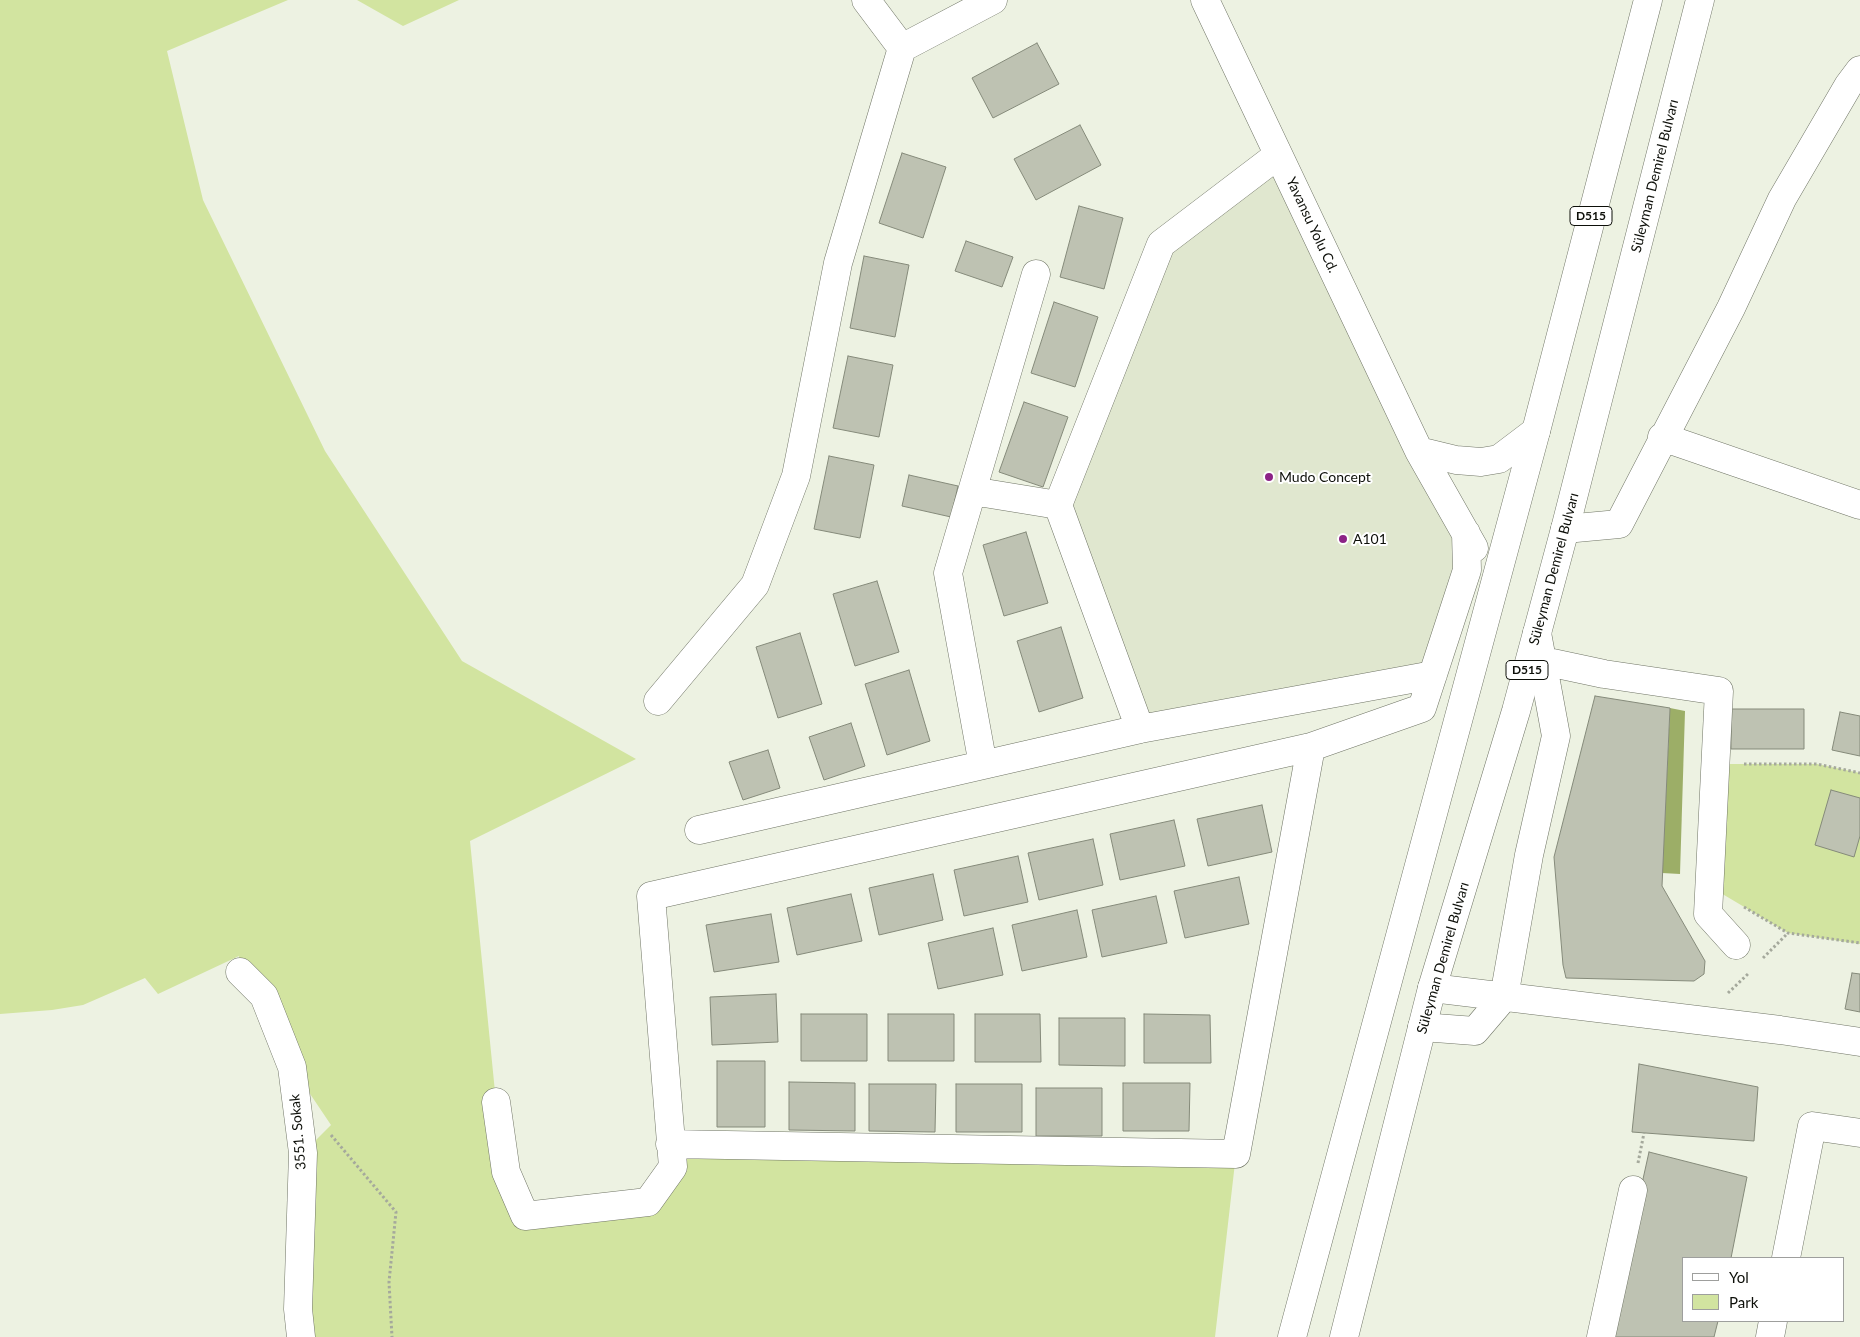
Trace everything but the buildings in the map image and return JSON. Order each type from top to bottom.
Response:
[{"type":"main road","points":[[866,0],[902,48]]},
{"type":"main road","points":[[658,702],[755,585],[796,476],[838,263],[902,48],[992,0]]},
{"type":"main road","name":"Yavansu Yolu Cd.","points":[[1205,0],[1419,450],[1495,585]]},
{"type":"main road","name":"D515","points":[[1292,1337],[1536,432],[1648,0]]},
{"type":"main road","name":"Süleyman Demirel Bulvarı","points":[[1344,1337],[1432,988],[1516,711],[1565,529],[1700,0]]},
{"type":"main road","points":[[1565,529],[1620,524],[1662,437],[1730,308],[1782,199],[1848,86],[1860,70]]},
{"type":"main road","points":[[1140,729],[1058,505],[1161,244],[1278,155]]},
{"type":"main road","points":[[984,765],[948,573],[1036,274]]},
{"type":"main road","points":[[1419,450],[1456,460],[1499,459],[1536,432]]},
{"type":"main road","points":[[1662,437],[1860,505]]},
{"type":"main road","points":[[972,491],[1058,505]]},
{"type":"main road","points":[[496,1102],[506,1172],[524,1216],[648,1202],[672,1167],[651,896],[1311,747],[1422,708],[1467,570],[1466,533]]},
{"type":"main road","points":[[1422,1027],[1475,1031],[1504,997],[1529,855],[1556,736],[1537,633]]},
{"type":"main road","points":[[1543,660],[1604,674],[1719,691],[1708,914],[1736,945]]},
{"type":"main road","points":[[699,830],[1140,729],[1433,675]]},
{"type":"main road","points":[[670,1144],[1236,1154],[1311,747]]},
{"type":"main road","name":"3551. Sokak","points":[[240,972],[264,996],[292,1066],[302,1153],[298,1309],[301,1337]]},
{"type":"main road","points":[[1432,988],[1860,1042]]},
{"type":"main road","points":[[1786,1257],[1812,1126],[1860,1133]]},
{"type":"main road","points":[[1601,1337],[1633,1190]]},
{"type":"main road","points":[[1770,1337],[1773,1322]]},
{"type":"path","points":[[1716,764],[1817,764],[1860,773]]},
{"type":"path","points":[[1709,886],[1788,933],[1860,943]]},
{"type":"path","points":[[1761,960],[1788,933]]},
{"type":"path","points":[[1702,1021],[1755,967]]},
{"type":"path","points":[[297,1108],[333,1137],[396,1212],[388,1282],[392,1337]]},
{"type":"shaded area","points":[[1278,155],[1466,533],[1433,675],[1140,729],[1058,505],[1161,244]]},
{"type":"shaded area","points":[[1670,708],[1685,711],[1680,874],[1662,873]]},
{"type":"green space","points":[[0,0],[288,0],[167,51],[203,200],[325,451],[462,661],[636,759],[470,841],[496,1102],[524,1216],[648,1202],[670,1144],[1236,1154],[1215,1337],[301,1337],[303,1153],[331,1125],[292,1067],[240,972],[239,956],[158,994],[145,978],[83,1005],[52,1010],[0,1014]]},
{"type":"green space","points":[[357,0],[459,0],[403,26]]},
{"type":"green space","points":[[1715,764],[1817,764],[1860,773],[1860,944],[1788,933],[1709,886]]},
{"type":"place","name":"Mudo Concept","points":[[1269,477]]},
{"type":"place","name":"A101","points":[[1343,539]]}]
